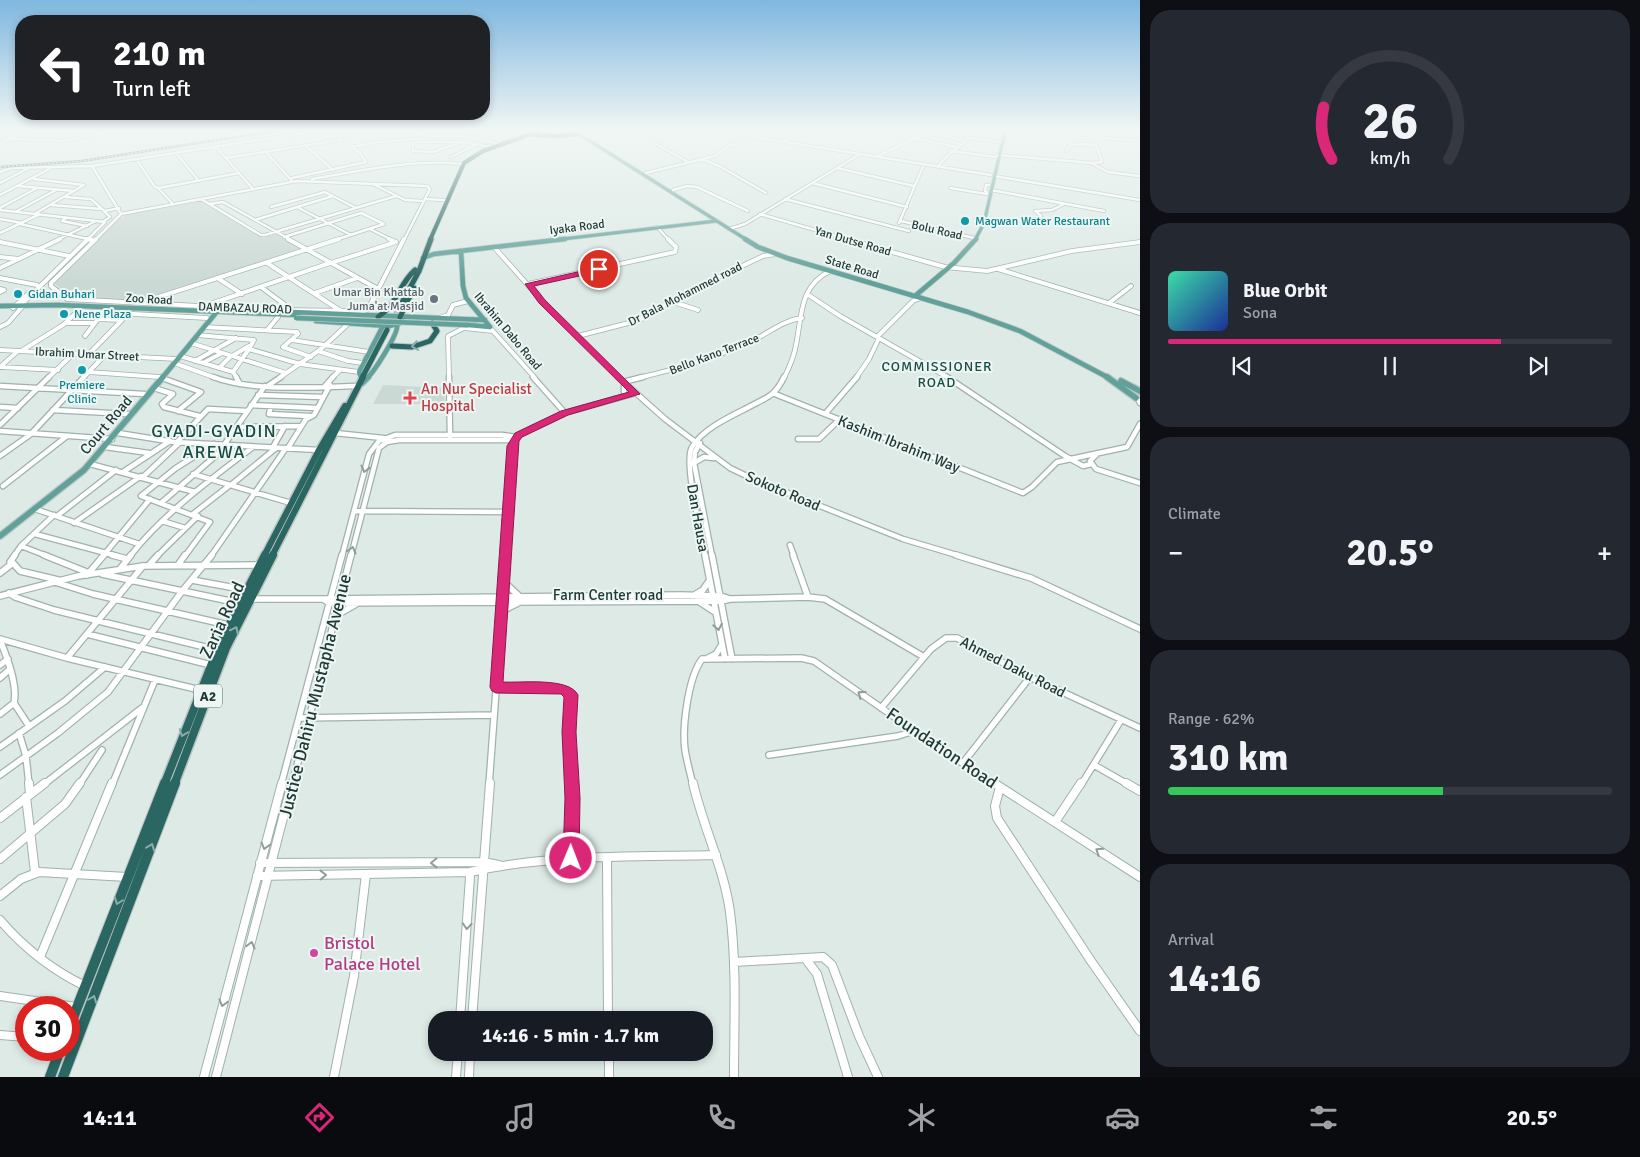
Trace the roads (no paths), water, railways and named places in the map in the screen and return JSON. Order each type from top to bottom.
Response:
[{"type":"highway","points":[[380,317],[396,309],[420,277],[417,271],[453,181]]},
{"type":"highway","points":[[400,317],[396,309],[410,274],[417,271],[456,181]]},
{"type":"highway","points":[[386,344],[410,348],[421,346],[436,336],[438,331],[432,323]]},
{"type":"highway","name":"Zaria Road","points":[[80,998],[200,690],[228,625],[319,450],[359,379],[386,344],[384,328]]},
{"type":"highway","name":"Zaria Road","points":[[63,1077],[226,648],[335,433],[384,328]]},
{"type":"highway","points":[[50,1077],[56,1061]]},
{"type":"main road","name":"State Road","points":[[656,181],[765,250],[1020,328],[1058,345],[1139,398]]},
{"type":"main road","name":"State Road","points":[[660,181],[717,220]]},
{"type":"main road","points":[[946,268],[979,235],[991,181]]},
{"type":"main road","points":[[917,297],[974,238],[979,229],[991,181]]},
{"type":"main road","name":"Iyaka Road","points":[[434,254],[717,220]]},
{"type":"main road","name":"State Road","points":[[731,229],[777,252],[994,321],[1032,336],[1117,383],[1139,398]]},
{"type":"main road","name":"Ibrahim Dabo Road","points":[[461,251],[463,286],[468,301],[489,325]]},
{"type":"main road","points":[[425,252],[434,254]]},
{"type":"main road","points":[[423,258],[434,254]]},
{"type":"main road","name":"Zoo Road","points":[[18,306],[211,316],[297,317]]},
{"type":"main road","name":"Zoo Road","points":[[0,307],[267,314],[297,317]]},
{"type":"main road","points":[[267,314],[294,312],[380,317],[391,315],[489,325]]},
{"type":"main road","name":"Court Road","points":[[0,536],[90,464],[106,447],[144,394],[191,343],[211,316]]},
{"type":"main road","name":"Court Road","points":[[176,359],[211,316]]},
{"type":"main road","points":[[280,317],[384,328],[398,325],[402,321],[400,317]]},
{"type":"main road","points":[[297,317],[489,325]]},
{"type":"main road","points":[[297,317],[468,324]]},
{"type":"main road","name":"A2","points":[[380,317],[378,322],[384,328]]},
{"type":"main road","points":[[359,379],[373,373],[384,351],[398,330],[398,325]]},
{"type":"main road","points":[[359,379],[368,352],[384,328]]},
{"type":"main road","name":"Court Road","points":[[0,531],[79,470],[118,433],[154,388],[160,377]]},
{"type":"street","points":[[0,195],[27,181]]},
{"type":"street","points":[[0,232],[37,214],[84,184],[56,181]]},
{"type":"street","points":[[102,181],[122,214],[287,181]]},
{"type":"street","points":[[153,181],[172,204]]},
{"type":"street","points":[[158,188],[197,181]]},
{"type":"street","points":[[246,181],[253,189]]},
{"type":"street","points":[[209,204],[223,202],[378,289],[430,189],[426,186],[315,181]]},
{"type":"street","points":[[746,181],[766,193]]},
{"type":"street","points":[[731,229],[815,181]]},
{"type":"street","points":[[894,181],[914,186]]},
{"type":"street","points":[[892,226],[901,221],[916,181]]},
{"type":"street","points":[[1025,181],[1140,200]]},
{"type":"street","points":[[370,183],[405,200],[444,200]]},
{"type":"street","points":[[812,183],[907,206]]},
{"type":"street","points":[[18,186],[74,191]]},
{"type":"street","points":[[673,190],[687,186],[697,187],[748,211]]},
{"type":"street","points":[[0,211],[37,188]]},
{"type":"street","points":[[950,188],[988,192],[1104,211]]},
{"type":"street","points":[[16,212],[56,189]]},
{"type":"street","points":[[0,190],[8,191]]},
{"type":"street","points":[[271,207],[324,192],[357,208]]},
{"type":"street","points":[[255,220],[333,196]]},
{"type":"street","points":[[200,199],[261,235],[396,196]]},
{"type":"street","points":[[18,306],[55,273],[110,217],[91,199],[64,197]]},
{"type":"street","points":[[786,199],[909,231]]},
{"type":"street","points":[[1041,216],[1035,211],[1052,210],[1064,204]]},
{"type":"street","points":[[51,205],[104,210],[119,208]]},
{"type":"street","points":[[297,207],[351,235]]},
{"type":"street","points":[[0,211],[104,221]]},
{"type":"street","points":[[0,211],[96,221],[101,224],[90,239],[37,285],[18,306],[8,324],[0,327]]},
{"type":"street","points":[[148,304],[384,224],[363,213],[284,237]]},
{"type":"street","name":"DAMBAZAU ROAD","points":[[122,214],[90,239],[51,283],[50,286],[64,298],[148,304],[341,312],[364,311],[368,309],[378,289]]},
{"type":"street","name":"Yan Dutse Road","points":[[760,214],[946,268],[980,271],[998,269]]},
{"type":"street","points":[[66,218],[62,221],[87,226]]},
{"type":"street","points":[[0,219],[90,239]]},
{"type":"street","points":[[0,268],[96,221]]},
{"type":"street","name":"Bolu Road","points":[[901,221],[974,238]]},
{"type":"street","points":[[528,284],[675,252],[676,247],[657,227]]},
{"type":"street","points":[[370,229],[402,244]]},
{"type":"street","points":[[0,242],[69,256]]},
{"type":"street","points":[[206,306],[396,242]]},
{"type":"street","points":[[998,269],[1072,251],[1140,242]]},
{"type":"street","name":"Sokoto Road","points":[[494,248],[542,301],[642,400],[730,468],[755,480],[918,544],[1031,578],[1140,629]]},
{"type":"street","points":[[762,256],[765,254],[765,250]]},
{"type":"street","name":"Dr Bala Mohammed road","points":[[578,336],[633,323],[670,301],[762,256],[776,254]]},
{"type":"street","points":[[0,257],[19,259]]},
{"type":"street","points":[[267,263],[337,307],[341,312]]},
{"type":"street","points":[[820,268],[820,274]]},
{"type":"street","points":[[998,269],[1140,313]]},
{"type":"street","points":[[697,443],[702,437],[737,413],[775,394],[793,356],[804,301],[812,282],[820,274],[830,271]]},
{"type":"street","points":[[55,273],[61,273]]},
{"type":"street","points":[[0,278],[37,285]]},
{"type":"street","points":[[315,293],[357,278]]},
{"type":"street","points":[[137,303],[219,279],[242,294]]},
{"type":"street","points":[[1108,303],[1131,286]]},
{"type":"street","points":[[261,287],[292,310]]},
{"type":"street","points":[[807,294],[835,315],[946,376],[1070,459],[1083,466],[1091,464],[1103,471],[1139,481]]},
{"type":"street","points":[[826,414],[868,363],[878,338],[917,297]]},
{"type":"street","points":[[427,319],[446,316],[453,305],[468,301]]},
{"type":"street","points":[[670,301],[698,310]]},
{"type":"street","points":[[804,301],[816,301]]},
{"type":"street","points":[[0,368],[20,351],[65,323],[80,310],[114,313],[132,312]]},
{"type":"street","points":[[108,319],[114,313]]},
{"type":"street","points":[[268,330],[280,317]]},
{"type":"street","name":"Bello Kano Terrace","points":[[624,382],[688,366],[754,340],[791,319],[802,318]]},
{"type":"street","points":[[84,336],[93,323],[99,319],[122,321],[89,354]]},
{"type":"street","points":[[65,323],[93,323]]},
{"type":"street","points":[[161,503],[226,445],[236,427],[266,386],[311,357],[349,323]]},
{"type":"street","points":[[450,437],[448,336],[457,329],[489,325]]},
{"type":"street","name":"Ibrahim Dabo Road","points":[[489,325],[565,413]]},
{"type":"street","points":[[204,327],[298,333],[283,348],[311,357]]},
{"type":"street","points":[[197,335],[254,340],[232,372]]},
{"type":"street","points":[[195,361],[236,338]]},
{"type":"street","points":[[292,340],[368,352]]},
{"type":"street","points":[[191,343],[286,373]]},
{"type":"street","points":[[219,368],[232,356],[249,348],[300,364],[340,370],[359,379]]},
{"type":"street","name":"Ibrahim Umar Street","points":[[0,350],[176,359]]},
{"type":"street","points":[[318,351],[348,361],[363,363]]},
{"type":"street","points":[[203,363],[222,353]]},
{"type":"street","points":[[0,425],[74,354]]},
{"type":"street","points":[[0,456],[31,434],[105,355]]},
{"type":"street","points":[[176,359],[195,361],[232,372],[240,384]]},
{"type":"street","points":[[176,359],[217,380],[240,384],[327,386],[359,379]]},
{"type":"street","points":[[0,368],[58,370]]},
{"type":"street","points":[[0,775],[101,698],[125,671],[182,590],[205,565],[306,419],[314,415],[327,386],[340,370]]},
{"type":"street","points":[[89,372],[160,377],[201,392],[178,411]]},
{"type":"street","points":[[624,382],[625,394]]},
{"type":"street","points":[[0,386],[144,394]]},
{"type":"street","points":[[154,388],[173,394],[162,405],[199,416]]},
{"type":"street","points":[[625,394],[642,400]]},
{"type":"street","points":[[335,433],[385,440],[450,437],[515,438],[565,413],[625,394],[636,394]]},
{"type":"street","name":"Kashim Ibrahim Way","points":[[775,394],[1023,493],[1052,465],[1070,459]]},
{"type":"street","points":[[258,395],[322,397]]},
{"type":"street","points":[[251,405],[317,408]]},
{"type":"street","points":[[271,406],[269,414],[310,417]]},
{"type":"street","points":[[0,407],[18,408]]},
{"type":"street","points":[[74,523],[142,476],[178,442],[199,416],[208,409],[247,411]]},
{"type":"street","points":[[53,410],[128,414]]},
{"type":"street","points":[[798,439],[819,439],[840,420]]},
{"type":"street","points":[[1070,459],[1126,447],[1140,424]]},
{"type":"street","points":[[67,658],[132,580],[185,528],[195,515],[274,448],[286,426]]},
{"type":"street","points":[[236,427],[261,429],[301,426]]},
{"type":"street","points":[[0,431],[110,439]]},
{"type":"street","points":[[118,433],[178,442],[319,450]]},
{"type":"street","points":[[1,487],[68,436]]},
{"type":"street","points":[[688,437],[690,451]]},
{"type":"street","points":[[473,1011],[503,602],[512,446],[515,438]]},
{"type":"street","points":[[204,1077],[368,454],[376,442],[385,440]]},
{"type":"street","name":"Justice Dahiru Mustapha Avenue","points":[[216,1077],[362,511],[379,448],[385,440]]},
{"type":"street","points":[[123,472],[170,441]]},
{"type":"street","name":"Dan Hausa","points":[[697,443],[690,451],[691,480],[725,659]]},
{"type":"street","name":"Dan Hausa","points":[[697,443],[694,463],[732,659]]},
{"type":"street","points":[[178,565],[210,522],[142,496],[180,465],[214,444]]},
{"type":"street","points":[[120,569],[139,544],[176,508],[253,446]]},
{"type":"street","points":[[106,447],[150,453]]},
{"type":"street","points":[[1091,464],[1091,459],[1096,454]]},
{"type":"street","points":[[694,463],[704,457],[716,458]]},
{"type":"street","points":[[90,464],[142,476],[195,492]]},
{"type":"street","points":[[116,470],[55,516],[22,546],[10,562],[20,571],[116,600],[228,625]]},
{"type":"street","points":[[193,474],[291,503]]},
{"type":"street","points":[[88,574],[150,499]]},
{"type":"street","points":[[35,509],[139,544]]},
{"type":"street","points":[[354,511],[508,512]]},
{"type":"street","points":[[162,521],[185,528]]},
{"type":"street","points":[[35,534],[127,559]]},
{"type":"street","points":[[790,544],[808,597]]},
{"type":"street","points":[[22,546],[88,574]]},
{"type":"street","points":[[0,573],[13,563]]},
{"type":"street","points":[[0,596],[88,574],[120,569],[178,565],[259,565]]},
{"type":"street","points":[[99,573],[239,603]]},
{"type":"street","points":[[192,580],[246,590]]},
{"type":"street","points":[[504,581],[509,589],[518,595]]},
{"type":"street","points":[[693,595],[702,590],[710,581]]},
{"type":"street","points":[[9,593],[15,597],[54,610],[217,650]]},
{"type":"street","name":"Farm Center road","points":[[339,600],[518,595],[693,595],[713,599]]},
{"type":"street","points":[[250,599],[323,599],[359,603],[698,601],[808,597],[825,599],[924,657]]},
{"type":"street","points":[[501,616],[506,609],[522,601]]},
{"type":"street","points":[[698,601],[715,612]]},
{"type":"street","points":[[335,616],[359,603]]},
{"type":"street","points":[[87,634],[211,665]]},
{"type":"street","name":"Ahmed Daku Road","points":[[880,708],[924,657],[944,639],[958,638],[1030,677],[1140,728]]},
{"type":"street","points":[[0,714],[14,703],[16,694],[8,659],[1,650],[0,640],[200,690]]},
{"type":"street","points":[[722,646],[716,654],[699,662],[691,686],[684,729],[685,750],[694,787],[724,882],[730,912],[734,962],[734,1077]]},
{"type":"street","name":"Foundation Road","points":[[708,658],[810,659],[914,731],[1140,877]]},
{"type":"street","points":[[0,665],[8,659]]},
{"type":"street","points":[[0,747],[65,701],[105,667]]},
{"type":"street","points":[[0,678],[10,669]]},
{"type":"street","points":[[963,763],[1030,677]]},
{"type":"street","points":[[40,957],[156,680]]},
{"type":"street","points":[[496,687],[564,689],[571,695],[569,732],[573,798],[571,858]]},
{"type":"street","points":[[14,703],[29,726]]},
{"type":"street","points":[[0,818],[143,708]]},
{"type":"street","points":[[300,718],[494,715]]},
{"type":"street","points":[[1055,822],[1094,765],[1121,720]]},
{"type":"street","points":[[769,755],[898,736],[914,731]]},
{"type":"street","points":[[19,733],[26,756],[35,872]]},
{"type":"street","points":[[0,859],[72,796],[102,750]]},
{"type":"street","points":[[1094,765],[1140,791]]},
{"type":"street","points":[[1000,787],[995,799],[994,811],[997,818],[1091,961],[1140,1031]]},
{"type":"street","points":[[257,876],[366,874],[502,865],[571,858],[716,855]]},
{"type":"street","points":[[607,858],[608,1011]]},
{"type":"street","points":[[260,864],[483,866]]},
{"type":"street","points":[[0,896],[25,876],[35,872],[46,871],[127,877]]},
{"type":"street","points":[[334,1077],[354,976],[366,874]]},
{"type":"street","points":[[461,1011],[470,877]]},
{"type":"street","points":[[0,920],[18,940],[56,972],[85,986]]},
{"type":"street","points":[[734,962],[823,957],[832,965],[859,1036],[878,1077]]},
{"type":"street","points":[[806,958],[814,968],[820,983],[848,1077]]},
{"type":"street","points":[[0,996],[15,998]]},
{"type":"street","points":[[0,1035],[15,1036]]},
{"type":"street","points":[[456,1077],[457,1061]]},
{"type":"street","points":[[469,1077],[470,1061]]},
{"type":"street","points":[[609,1061],[609,1077]]},
{"type":"tunnel","points":[[388,327],[399,308]]},
{"type":"place","name":"Magwan Water Restaurant","points":[[965,221]]},
{"type":"place","name":"Gidan Buhari","points":[[18,294]]},
{"type":"place","name":"Umar Bin Khattab Juma'at Masjid","points":[[434,299]]},
{"type":"place","name":"Nene Plaza","points":[[64,314]]},
{"type":"place","name":"Premiere Clinic","points":[[82,370]]},
{"type":"place","name":"An Nur Specialist Hospital","points":[[410,398]]},
{"type":"place","name":"Bristol Palace Hotel","points":[[314,953]]},
{"type":"district","name":"COMMISSIONER ROAD","points":[[937,374]]},
{"type":"district","name":"GYADI-GYADIN AREWA","points":[[214,441]]}]
